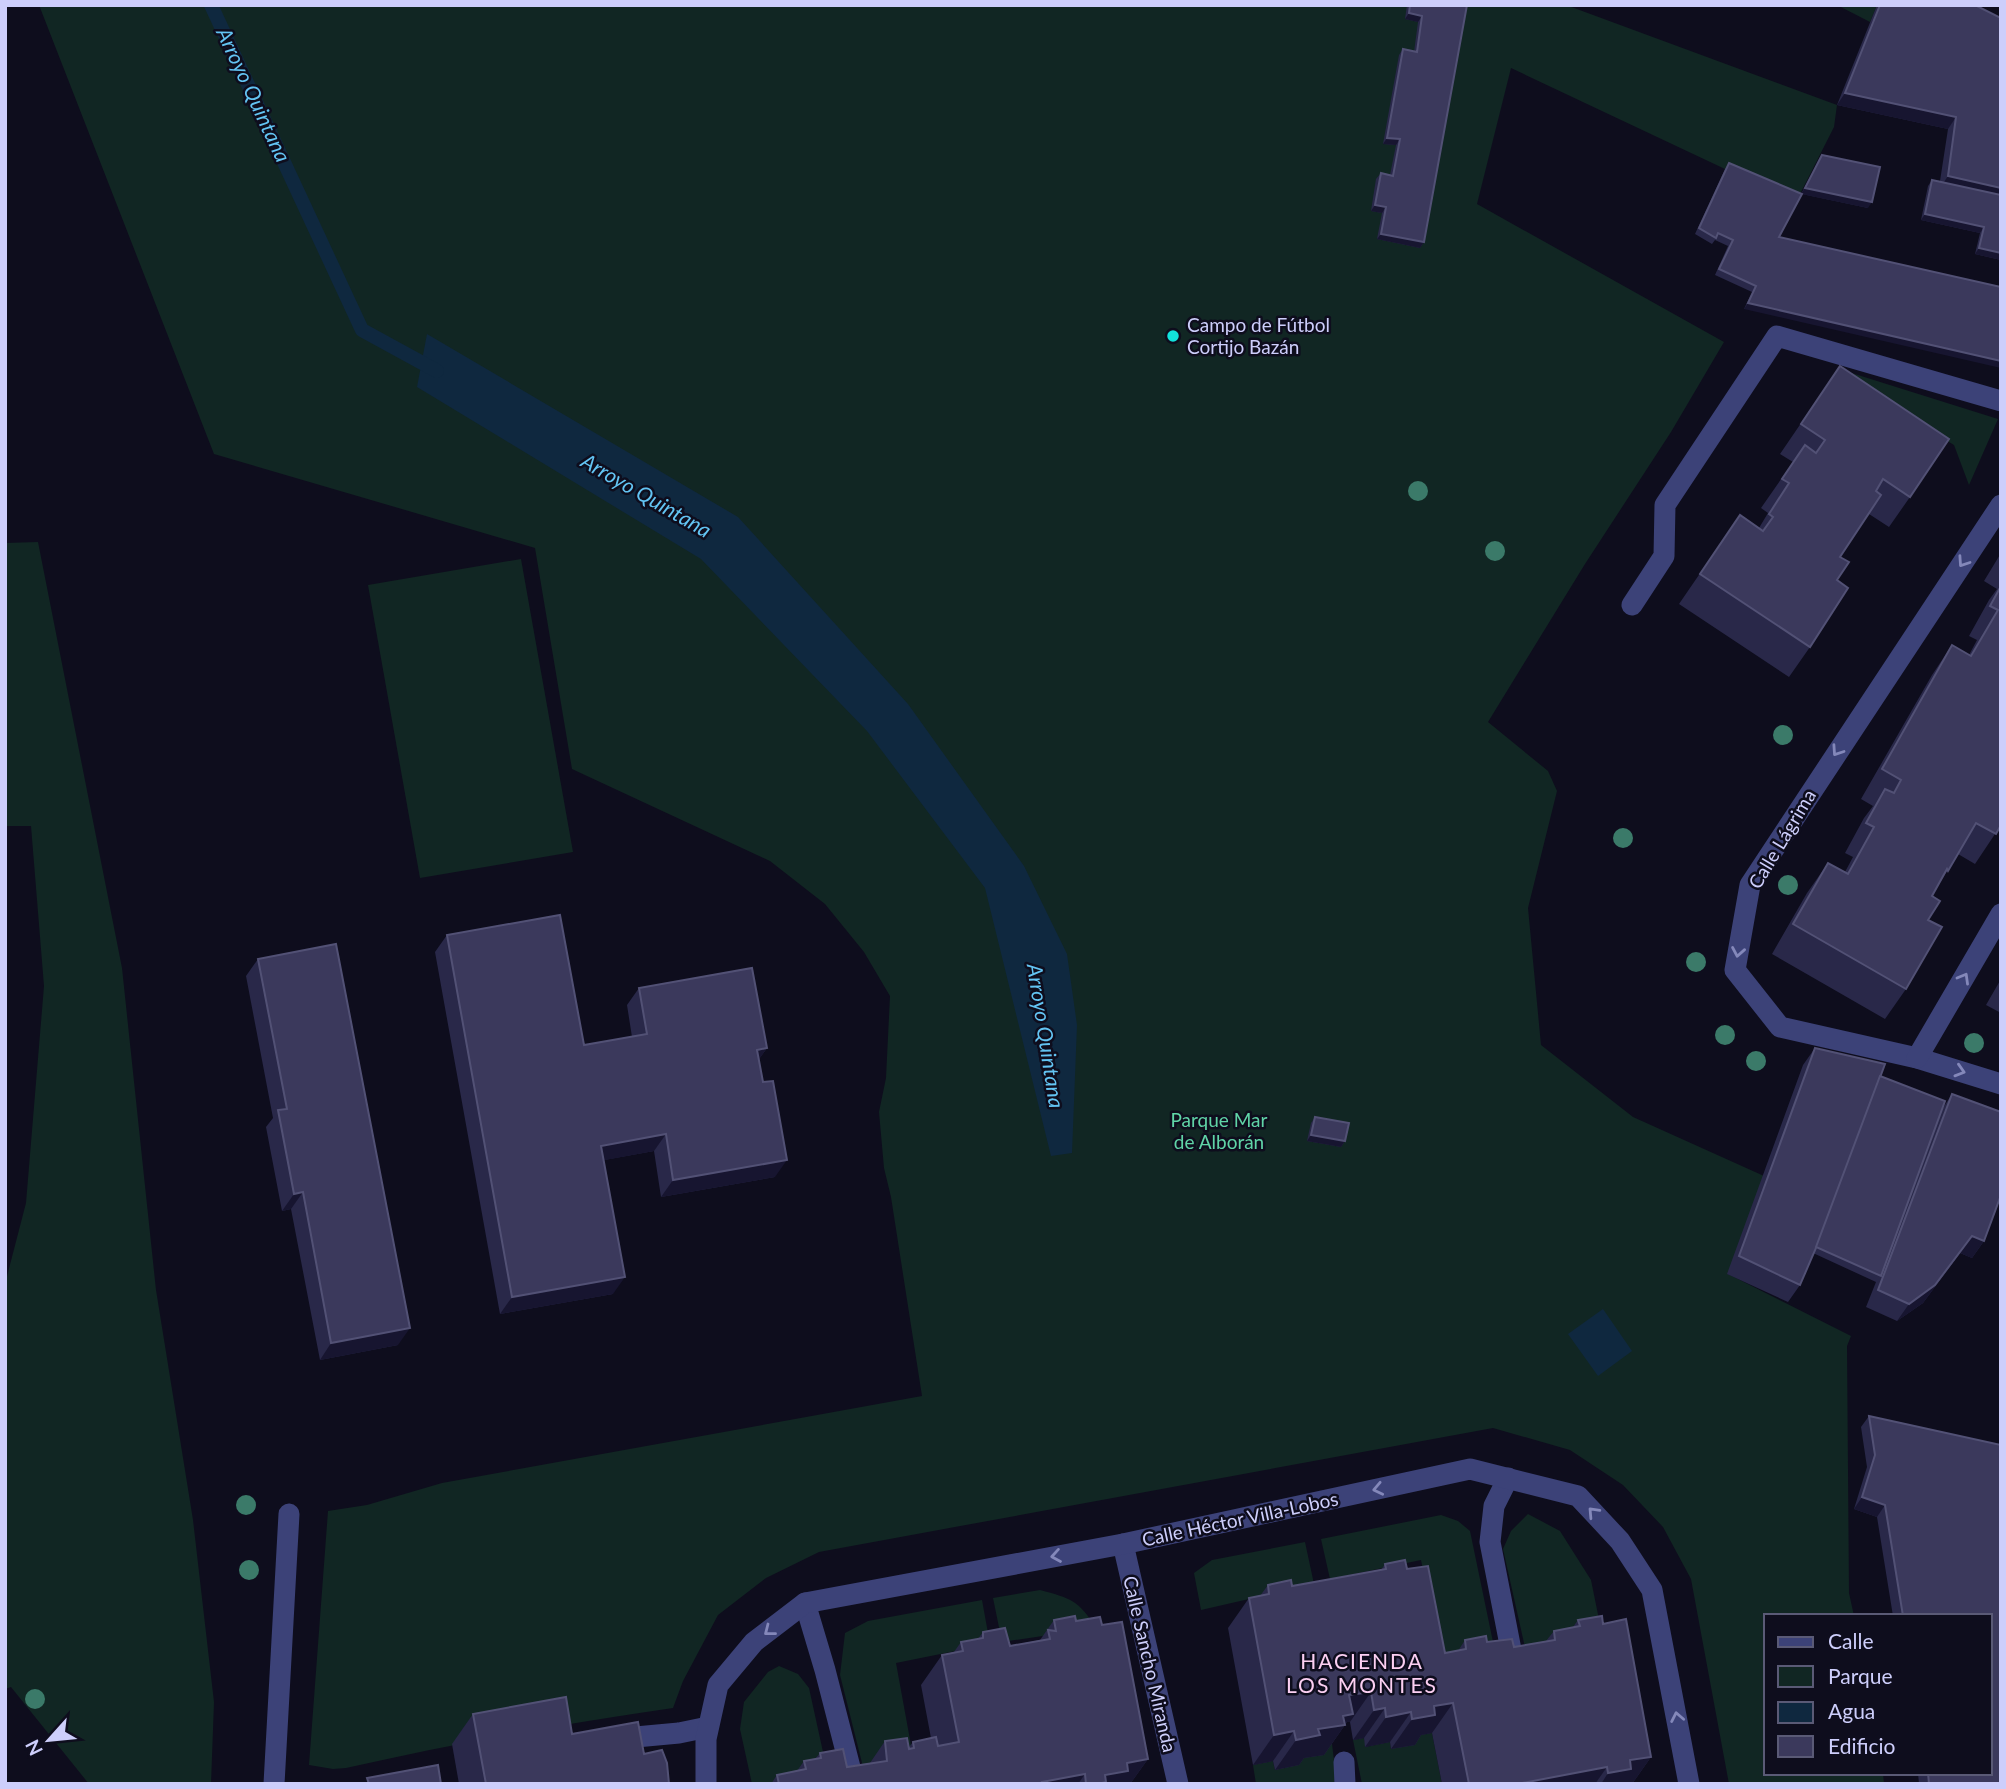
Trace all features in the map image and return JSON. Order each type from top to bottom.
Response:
[{"type":"street","points":[[1632,605],[1664,556],[1665,505],[1777,336],[2001,401]]},
{"type":"street","name":"Calle Lágrima","points":[[2001,505],[1750,886],[1735,970],[1780,1027],[1917,1058],[2001,1084]]},
{"type":"street","points":[[1917,1058],[2001,914]]},
{"type":"street","name":"Calle Héctor Villa-Lobos","points":[[706,1784],[708,1727],[718,1685],[754,1642],[805,1603],[1123,1544],[1470,1469],[1578,1496],[1620,1541],[1652,1590],[1689,1784]]},
{"type":"street","points":[[1508,1478],[1493,1506],[1490,1542],[1511,1655]]},
{"type":"street","points":[[274,1784],[289,1514]]},
{"type":"street","name":"Calle Sancho Miranda","points":[[1123,1544],[1178,1784]]},
{"type":"street","points":[[805,1603],[850,1771]]},
{"type":"street","points":[[591,1742],[674,1731],[679,1733],[708,1727]]},
{"type":"street","points":[[1343,1762],[1345,1784]]},
{"type":"green space","name":"Parque Mar de Alborán","points":[[39,5],[1566,5],[1837,105],[1834,127],[1797,200],[1511,68],[1477,204],[1724,342],[1671,432],[1585,564],[1488,722],[1548,771],[1557,791],[1528,908],[1541,1045],[1633,1117],[1764,1176],[1728,1274],[1851,1336],[1847,1346],[1849,1593],[1854,1614],[1764,1614],[1764,1775],[1883,1775],[1884,1784],[1729,1784],[1691,1579],[1663,1527],[1623,1485],[1570,1450],[1493,1428],[819,1552],[766,1578],[718,1615],[683,1681],[673,1708],[509,1735],[346,1768],[309,1765],[328,1511],[367,1505],[442,1483],[922,1396],[891,1197],[884,1168],[879,1112],[886,1078],[890,996],[864,952],[825,904],[770,861],[572,769],[535,548],[214,454]]},
{"type":"green space","points":[[1837,5],[1877,5],[1870,22]]},
{"type":"green space","points":[[1842,370],[1998,419],[1969,485],[1954,445],[1835,373]]},
{"type":"green space","points":[[38,542],[122,968],[156,1290],[193,1520],[214,1702],[211,1784],[89,1784],[11,1687],[5,1689],[5,1284],[26,1203],[44,986],[31,826],[5,826],[5,543]]},
{"type":"green space","points":[[521,559],[573,852],[420,878],[368,585]]},
{"type":"green space","points":[[1528,1514],[1560,1531],[1591,1580],[1605,1649],[1530,1670],[1503,1549],[1511,1531]]},
{"type":"green space","points":[[1441,1515],[1458,1521],[1470,1531],[1498,1666],[1444,1670],[1421,1560],[1330,1579],[1321,1539]]},
{"type":"green space","points":[[1305,1542],[1314,1584],[1201,1610],[1194,1573],[1212,1560]]},
{"type":"green space","points":[[1040,1590],[1059,1595],[1079,1606],[1096,1628],[1002,1642],[993,1598]]},
{"type":"green space","points":[[982,1600],[990,1644],[896,1663],[915,1767],[864,1771],[840,1675],[845,1633],[868,1621]]},
{"type":"green space","points":[[779,1666],[798,1674],[809,1688],[830,1784],[752,1784],[740,1729],[744,1702],[768,1672]]},
{"type":"green space","points":[[1432,1733],[1442,1784],[1362,1784],[1353,1740],[1364,1738],[1366,1747],[1390,1742],[1391,1749],[1413,1736]]},
{"type":"green space","points":[[1332,1744],[1335,1784],[1256,1784],[1253,1765],[1273,1761],[1275,1770],[1322,1746]]},
{"type":"water","points":[[427,334],[738,517],[908,704],[1024,866],[1067,954],[1077,1025],[1072,1153],[1051,1156],[985,888],[867,731],[701,559],[417,387]]},
{"type":"water","points":[[1603,1309],[1632,1351],[1598,1376],[1568,1334]]},
{"type":"building","points":[[1410,5],[1467,5],[1424,242],[1381,234],[1386,207],[1375,205],[1381,173],[1393,176],[1400,139],[1387,138],[1403,49],[1417,52],[1422,16],[1409,13]]},
{"type":"building","points":[[1880,5],[1975,5],[2001,18],[2001,188],[1948,176],[1956,117],[1845,93]]},
{"type":"building","points":[[1822,155],[1880,167],[1872,202],[1805,188]]},
{"type":"building","points":[[1729,163],[1802,194],[1779,237],[2001,287],[2001,361],[1748,303],[1756,286],[1719,269],[1733,240],[1718,233],[1716,238],[1699,228]]},
{"type":"building","points":[[1932,180],[2001,195],[2001,253],[1979,248],[1984,227],[1925,214]]},
{"type":"building","points":[[1840,366],[1949,439],[1910,497],[1883,479],[1876,491],[1881,495],[1840,557],[1849,562],[1837,580],[1848,588],[1810,647],[1700,574],[1740,515],[1763,531],[1773,517],[1769,514],[1789,483],[1782,479],[1805,445],[1816,453],[1825,440],[1801,424]]},
{"type":"building","points":[[2001,586],[2001,825],[1996,834],[1976,823],[1948,871],[1947,869],[1932,896],[1940,901],[1928,920],[1942,927],[1906,989],[1793,924],[1828,863],[1848,874],[1874,827],[1866,823],[1885,789],[1894,793],[1901,780],[1882,769],[1952,645],[1971,656],[1998,610],[1990,606]]},
{"type":"building","points":[[560,915],[584,1045],[647,1034],[639,988],[752,968],[767,1048],[757,1050],[763,1082],[773,1081],[787,1160],[673,1180],[666,1134],[601,1146],[625,1277],[512,1297],[447,935]]},
{"type":"building","points":[[336,944],[410,1328],[331,1343],[303,1192],[294,1194],[278,1110],[287,1109],[258,959]]},
{"type":"building","points":[[1815,1048],[1885,1064],[1822,1234],[1800,1285],[1739,1256]]},
{"type":"building","points":[[1880,1076],[1945,1101],[1881,1276],[1816,1247]]},
{"type":"building","points":[[1952,1094],[2001,1112],[2001,1195],[1984,1241],[1972,1236],[1935,1285],[1909,1304],[1878,1290]]},
{"type":"building","points":[[1315,1117],[1349,1123],[1345,1141],[1311,1135]]},
{"type":"building","points":[[1869,1416],[2001,1445],[2001,1784],[1929,1784],[1928,1775],[1992,1775],[1992,1614],[1903,1614],[1885,1505],[1862,1497],[1875,1455]]},
{"type":"building","points":[[1405,1560],[1407,1569],[1428,1566],[1445,1653],[1466,1649],[1465,1640],[1486,1636],[1487,1642],[1512,1639],[1514,1647],[1555,1640],[1554,1631],[1580,1626],[1578,1620],[1602,1616],[1603,1624],[1626,1619],[1651,1757],[1630,1760],[1631,1769],[1608,1773],[1607,1767],[1517,1784],[1469,1784],[1453,1703],[1434,1706],[1435,1715],[1412,1719],[1411,1712],[1386,1717],[1385,1708],[1374,1710],[1371,1692],[1349,1695],[1353,1714],[1343,1716],[1345,1725],[1318,1729],[1320,1735],[1296,1740],[1294,1731],[1274,1735],[1249,1598],[1269,1594],[1268,1585],[1291,1580],[1292,1586],[1386,1569],[1385,1564]]},
{"type":"building","points":[[1075,1616],[1076,1621],[1100,1617],[1102,1625],[1122,1622],[1148,1759],[1127,1763],[1128,1771],[1105,1775],[1106,1782],[1098,1784],[1086,1784],[1085,1774],[1042,1782],[1043,1784],[779,1784],[777,1775],[806,1769],[804,1761],[821,1758],[820,1753],[843,1749],[847,1767],[887,1761],[885,1741],[907,1738],[909,1749],[914,1748],[913,1742],[936,1737],[938,1746],[959,1742],[942,1655],[963,1651],[961,1642],[983,1638],[983,1632],[1005,1628],[1010,1646],[1050,1639],[1048,1630],[1056,1631],[1054,1620]]},
{"type":"building","points":[[566,1697],[572,1734],[638,1722],[644,1754],[662,1750],[667,1763],[669,1784],[486,1784],[473,1714]]},
{"type":"building","points":[[438,1765],[441,1784],[369,1784],[367,1778]]},
{"type":"waterway","name":"Arroyo Quintana","points":[[211,5],[362,330],[437,371]]},
{"type":"place","name":"Campo de Fútbol Cortijo Bazán","points":[[1173,336]]},
{"type":"district","name":"HACIENDA LOS MONTES","points":[[1362,1674]]}]
